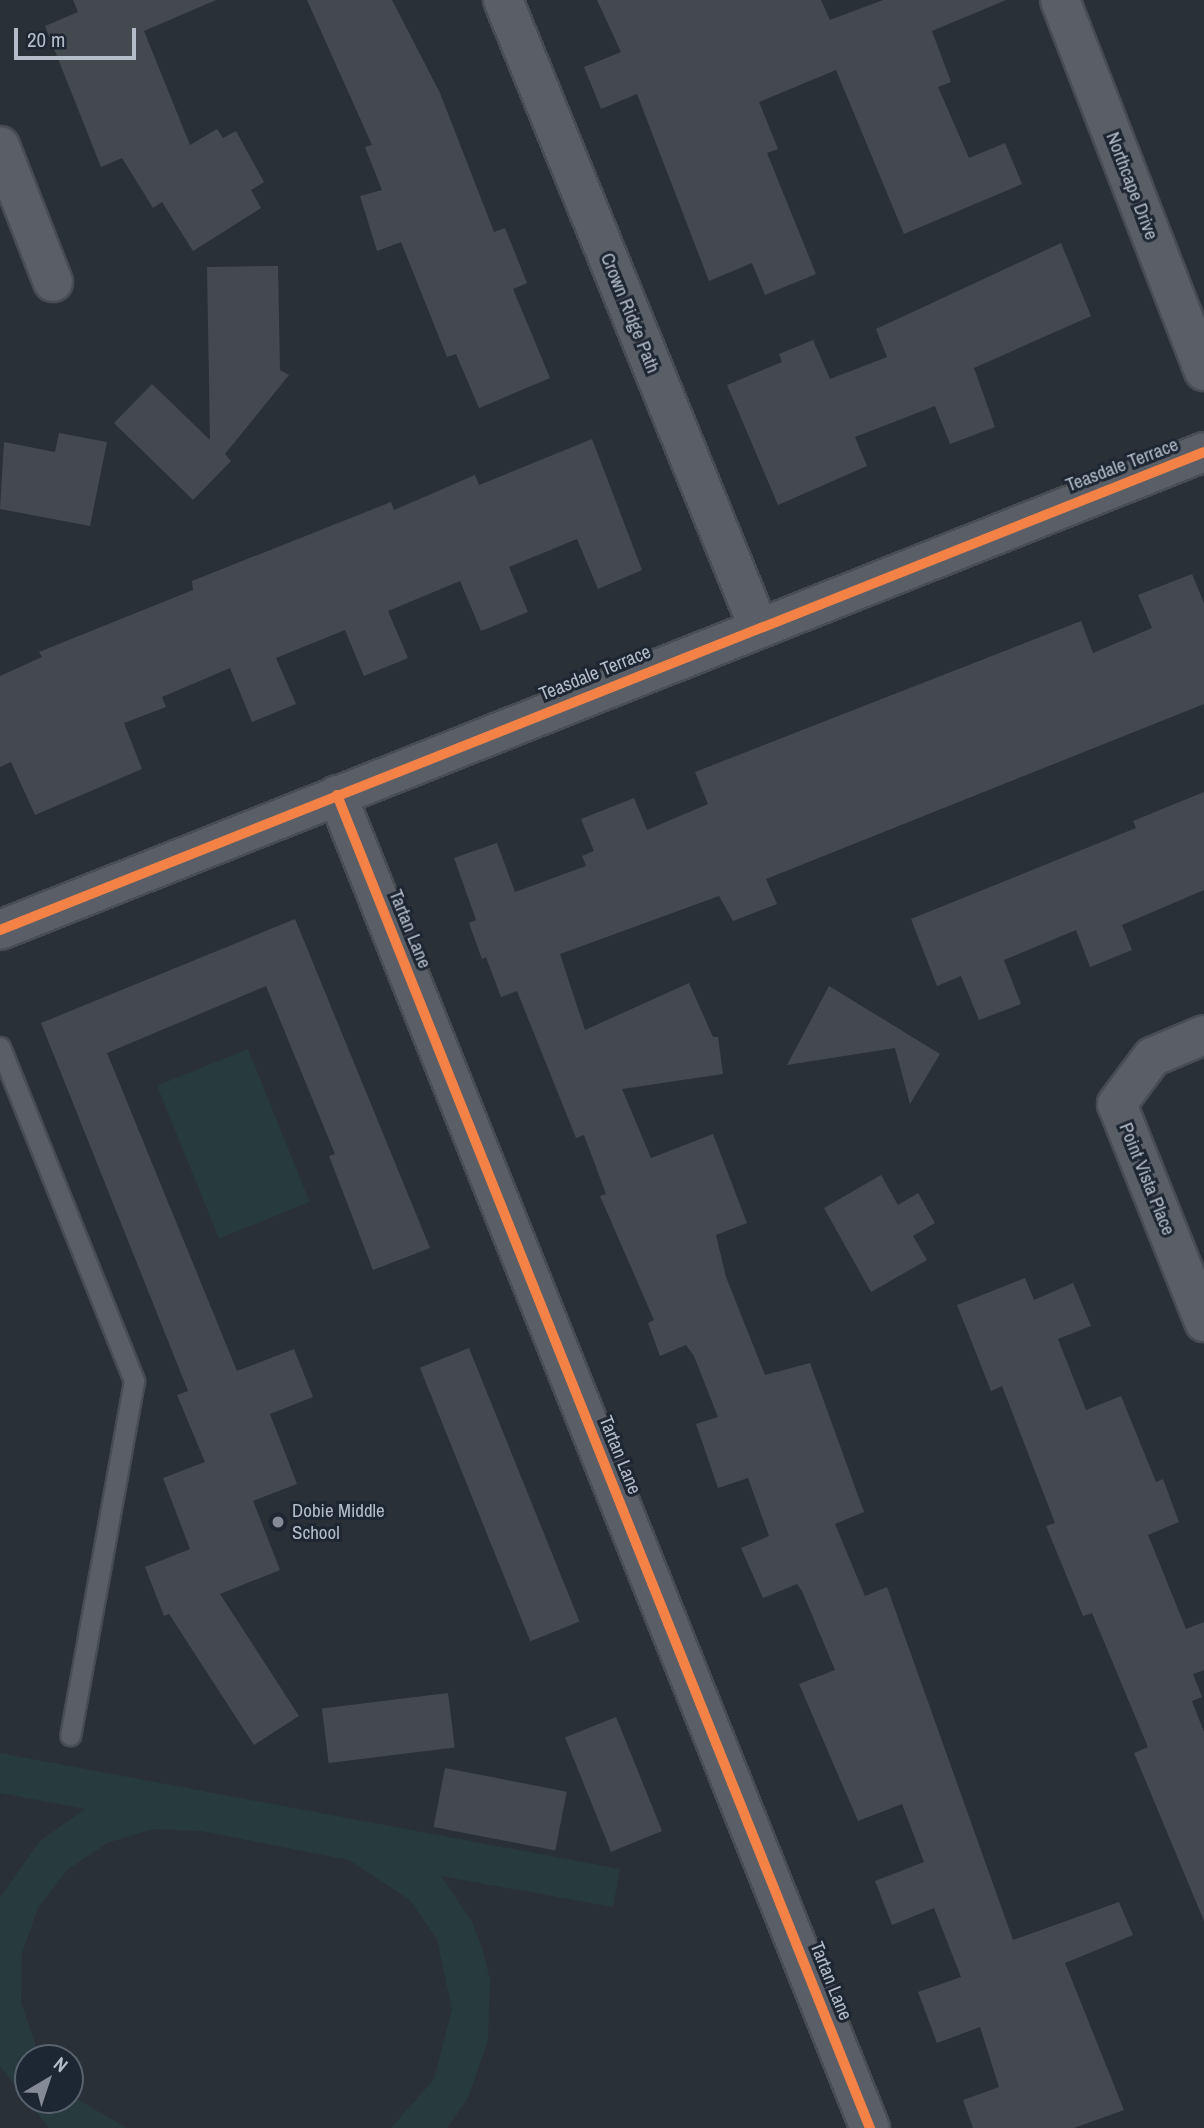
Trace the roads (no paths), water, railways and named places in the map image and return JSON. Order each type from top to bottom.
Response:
[{"type":"street","name":"Crown Ridge Path","points":[[503,0],[758,626]]},
{"type":"street","name":"Northcape Drive","points":[[1060,0],[1204,371]]},
{"type":"street","points":[[0,146],[53,282]]},
{"type":"street","name":"Teasdale Terrace","points":[[0,930],[758,626],[1204,452]]},
{"type":"street","name":"Tartan Lane","points":[[337,795],[870,2128]]},
{"type":"street","name":"Point Vista Place","points":[[1204,1035],[1152,1058],[1116,1104],[1204,1322]]},
{"type":"lane","points":[[0,1047],[134,1381],[70,1735]]},
{"type":"place","name":"Dobie Middle School","points":[[278,1522]]}]
